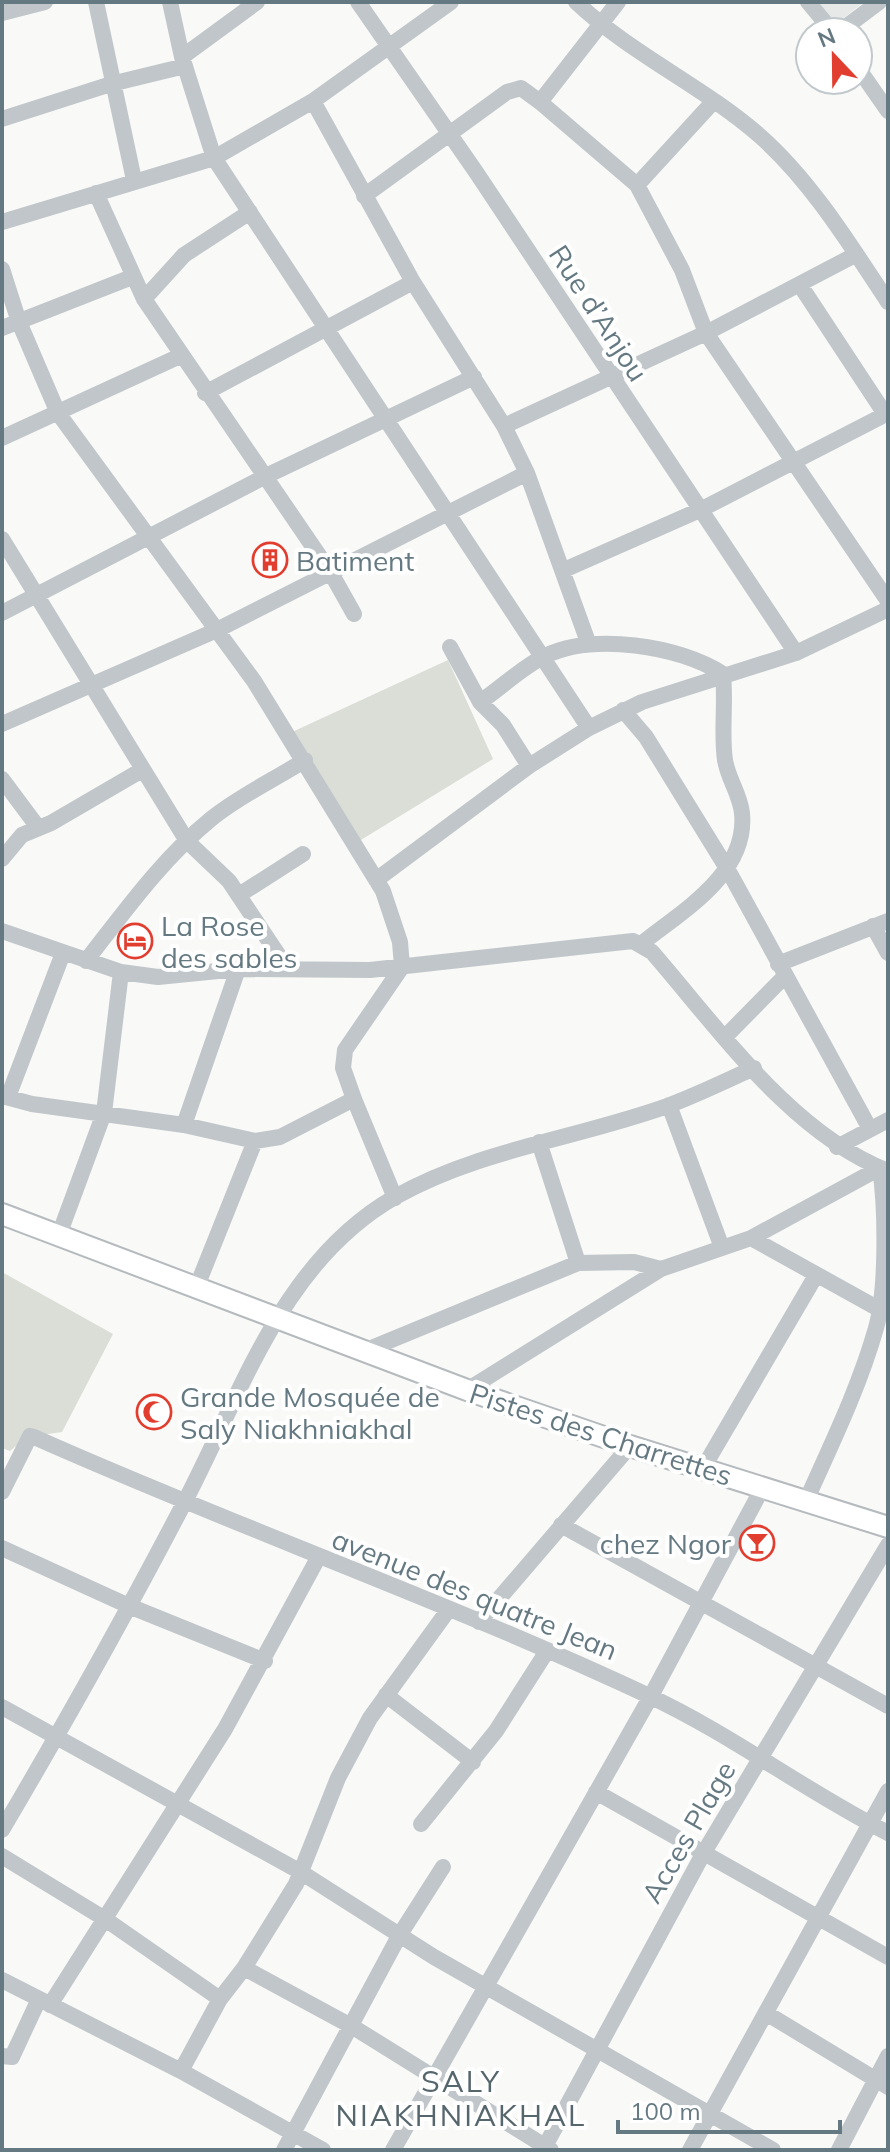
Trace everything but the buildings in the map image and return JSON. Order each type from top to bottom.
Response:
[{"type":"main road","name":"Pistes des Charrettes","points":[[2,1214],[467,1390],[702,1470],[888,1527]]},
{"type":"street","points":[[2,13],[45,2]]},
{"type":"street","points":[[96,2],[111,84],[134,180]]},
{"type":"street","points":[[170,2],[183,62],[214,158],[589,728]]},
{"type":"street","points":[[2,119],[183,62],[257,2]]},
{"type":"street","name":"Rue d’Anjou","points":[[358,2],[449,132],[609,377],[796,653]]},
{"type":"street","points":[[2,222],[214,158],[313,101],[451,2]]},
{"type":"street","points":[[576,2],[601,25],[747,125],[777,153],[888,302]]},
{"type":"street","points":[[540,102],[618,2]]},
{"type":"street","points":[[860,16],[879,2]]},
{"type":"street","points":[[364,196],[449,132],[514,89],[521,88],[540,102],[637,185],[682,270],[706,333],[888,601]]},
{"type":"street","points":[[874,91],[888,111]]},
{"type":"street","points":[[313,101],[413,282],[504,426],[527,473],[588,642]]},
{"type":"street","points":[[637,185],[713,102]]},
{"type":"street","points":[[96,193],[144,299],[205,393],[331,573],[354,614]]},
{"type":"street","points":[[144,299],[184,255],[250,212]]},
{"type":"street","points":[[504,426],[706,333],[855,255]]},
{"type":"street","points":[[2,269],[19,322],[58,413],[217,630],[305,760],[376,880],[394,917],[402,967],[345,1050],[343,1068],[395,1198]]},
{"type":"street","points":[[2,328],[132,277]]},
{"type":"street","points":[[205,393],[413,282]]},
{"type":"street","points":[[564,570],[700,510],[887,414],[800,285]]},
{"type":"street","points":[[2,438],[180,356]]},
{"type":"street","points":[[2,613],[266,476],[474,377]]},
{"type":"street","points":[[2,724],[217,630],[527,473]]},
{"type":"street","points":[[2,539],[187,841],[213,863],[239,895],[287,968]]},
{"type":"street","points":[[376,880],[529,766],[623,710],[723,674],[796,653],[888,609]]},
{"type":"street","points":[[480,702],[544,657],[588,642],[660,651],[693,659],[723,674]]},
{"type":"street","points":[[450,647],[480,702],[503,725],[529,766]]},
{"type":"street","points":[[641,944],[703,895],[728,870],[743,817],[740,799],[726,765],[723,674]]},
{"type":"street","points":[[623,710],[646,737],[728,870],[870,1129]]},
{"type":"street","points":[[86,961],[162,865],[187,841],[221,812],[305,760]]},
{"type":"street","points":[[2,859],[22,835],[37,826],[51,823],[142,770]]},
{"type":"street","points":[[2,779],[37,826]]},
{"type":"street","points":[[239,895],[303,854]]},
{"type":"street","points":[[726,1036],[781,970],[880,924],[888,953]]},
{"type":"street","points":[[2,931],[121,972],[158,977],[238,969],[370,970],[625,941],[641,944],[754,1068],[837,1147],[884,1169]]},
{"type":"street","points":[[63,953],[5,1096],[56,1108],[184,1125],[255,1141],[280,1137],[354,1099]]},
{"type":"street","points":[[184,1125],[238,969]]},
{"type":"street","points":[[59,1235],[104,1113],[121,972]]},
{"type":"street","points":[[2,1830],[184,1504],[277,1317],[328,1248],[395,1198],[443,1175],[539,1142],[669,1105],[754,1068]]},
{"type":"street","points":[[669,1105],[721,1245]]},
{"type":"street","points":[[837,1147],[888,1120]]},
{"type":"street","points":[[197,1286],[255,1141]]},
{"type":"street","points":[[539,1142],[578,1263]]},
{"type":"street","points":[[467,1390],[661,1269],[721,1245],[751,1238],[884,1169]]},
{"type":"street","points":[[806,1501],[883,1312],[884,1169]]},
{"type":"street","points":[[751,1238],[815,1277],[883,1312]]},
{"type":"street","points":[[362,1352],[578,1263],[634,1262],[661,1269]]},
{"type":"street","points":[[702,1470],[815,1277]]},
{"type":"street","name":"avenue des quatre Jean","points":[[2,1492],[23,1446],[31,1439],[30,1436],[34,1437],[184,1504],[449,1609],[651,1696],[888,1833]]},
{"type":"street","points":[[479,1622],[630,1446]]},
{"type":"street","points":[[393,2150],[651,1696],[763,1487]]},
{"type":"street","points":[[561,1525],[702,1600],[888,1706]]},
{"type":"street","name":"Acces Plage","points":[[546,2149],[597,2048],[703,1854],[888,1545]]},
{"type":"street","points":[[2,1548],[129,1606],[265,1661]]},
{"type":"street","points":[[2,2056],[12,2057],[45,2002],[105,1919],[180,1803],[265,1661],[318,1558]]},
{"type":"street","points":[[181,2071],[220,1999],[244,1968],[296,1884],[338,1778],[386,1695],[449,1609]]},
{"type":"street","points":[[421,1824],[473,1762],[522,1696],[547,1651]]},
{"type":"street","points":[[386,1695],[473,1762]]},
{"type":"street","points":[[2,1707],[299,1871],[399,1936],[773,2150]]},
{"type":"street","points":[[690,2150],[888,1791]]},
{"type":"street","points":[[596,1792],[888,1957]]},
{"type":"street","points":[[2,1856],[105,1919],[220,1999]]},
{"type":"street","points":[[284,2150],[353,2027],[399,1936],[443,1867]]},
{"type":"street","points":[[244,1968],[353,2027],[546,2149]]},
{"type":"street","points":[[2,1980],[181,2071],[323,2150]]},
{"type":"street","points":[[766,2013],[882,2084]]},
{"type":"street","points":[[839,2150],[882,2084],[888,2056]]},
{"type":"shaded area","points":[[809,2],[864,2],[846,16],[823,16]]},
{"type":"shaded area","points":[[448,660],[493,759],[356,843],[290,733]]},
{"type":"shaded area","points":[[2,1272],[113,1334],[62,1432],[27,1437],[10,1451],[2,1448]]},
{"type":"place","name":"Batiment","points":[[270,560]]},
{"type":"place","name":"La Rose des sables","points":[[135,941]]},
{"type":"place","name":"Grande Mosquée de Saly Niakhniakhal","points":[[154,1412]]},
{"type":"place","name":"chez Ngor","points":[[757,1543]]},
{"type":"district","name":"SALY NIAKHNIAKHAL","points":[[461,2098]]}]
